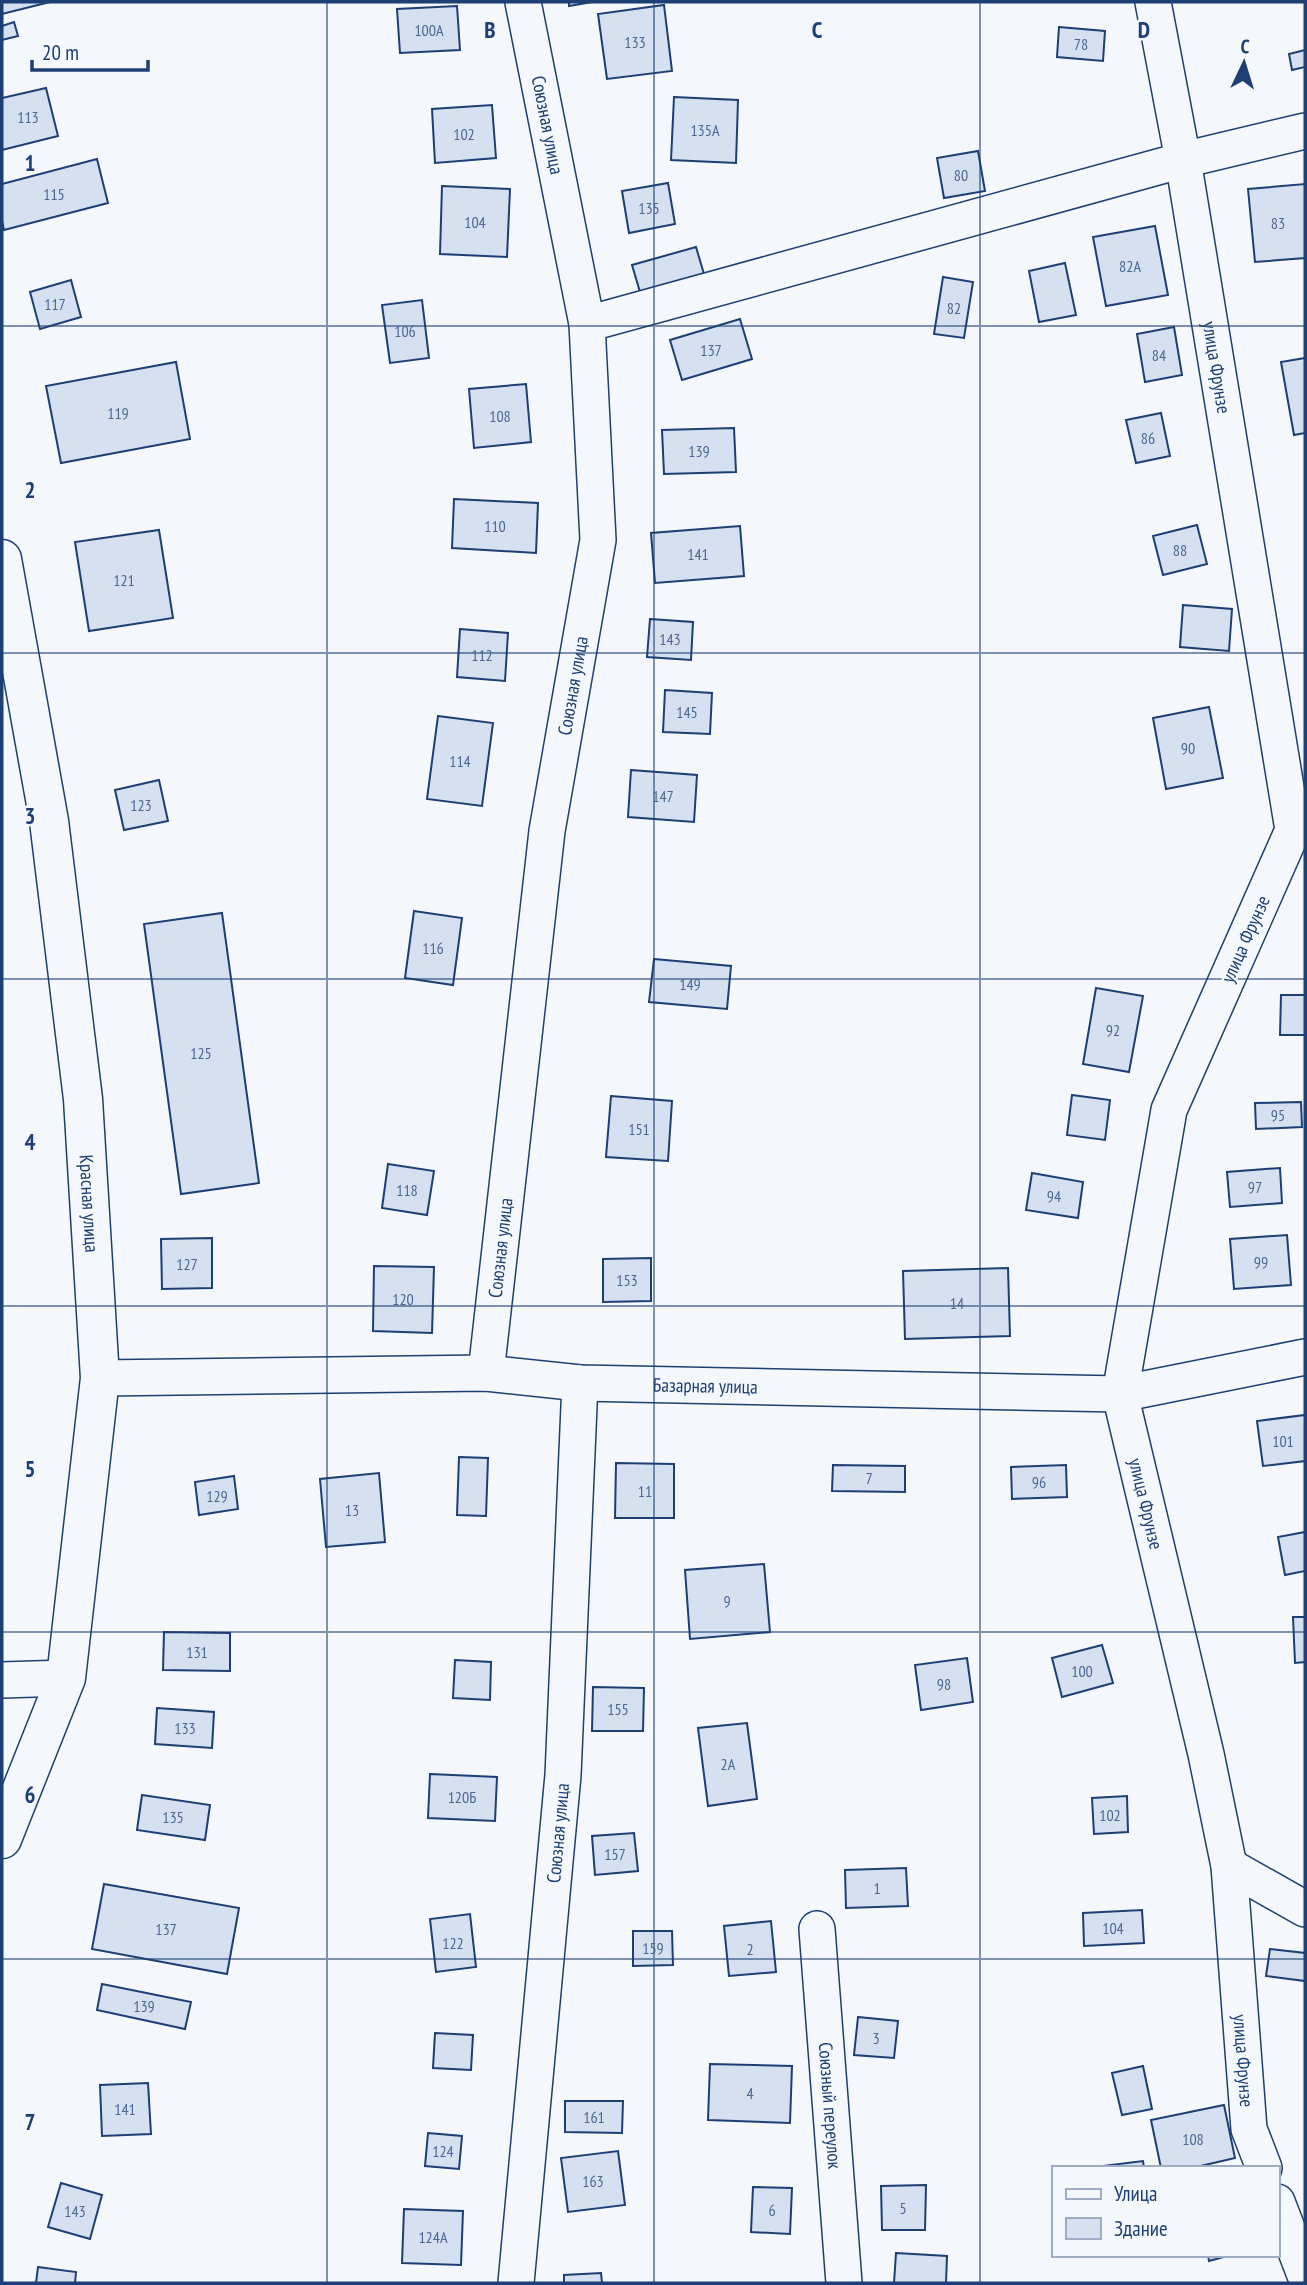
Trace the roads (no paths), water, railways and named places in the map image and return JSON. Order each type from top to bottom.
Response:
[{"type":"street","name":"Союзная улица","points":[[486,1373],[547,831],[598,540],[587,324],[523,2]]},
{"type":"street","name":"улица Фрунзе","points":[[1153,2],[1299,828],[1169,1110],[1120,1394],[1206,1754],[1229,1866],[1249,2129],[1263,2166]]},
{"type":"street","points":[[587,324],[1183,160],[1305,131]]},
{"type":"street","name":"Красная улица","points":[[2,559],[51,835],[83,1099],[100,1378],[66,1678],[2,1839]]},
{"type":"street","name":"Базарная улица","points":[[100,1378],[486,1373],[580,1383],[1120,1394],[1305,1357]]},
{"type":"street","name":"Союзная улица","points":[[516,2283],[563,1775],[580,1383]]},
{"type":"street","points":[[2,1680],[66,1678]]},
{"type":"street","points":[[1229,1866],[1305,1909]]},
{"type":"street","name":"Союзный переулок","points":[[817,1929],[844,2283]]},
{"type":"street","points":[[1279,2207],[1305,2275]]}]
